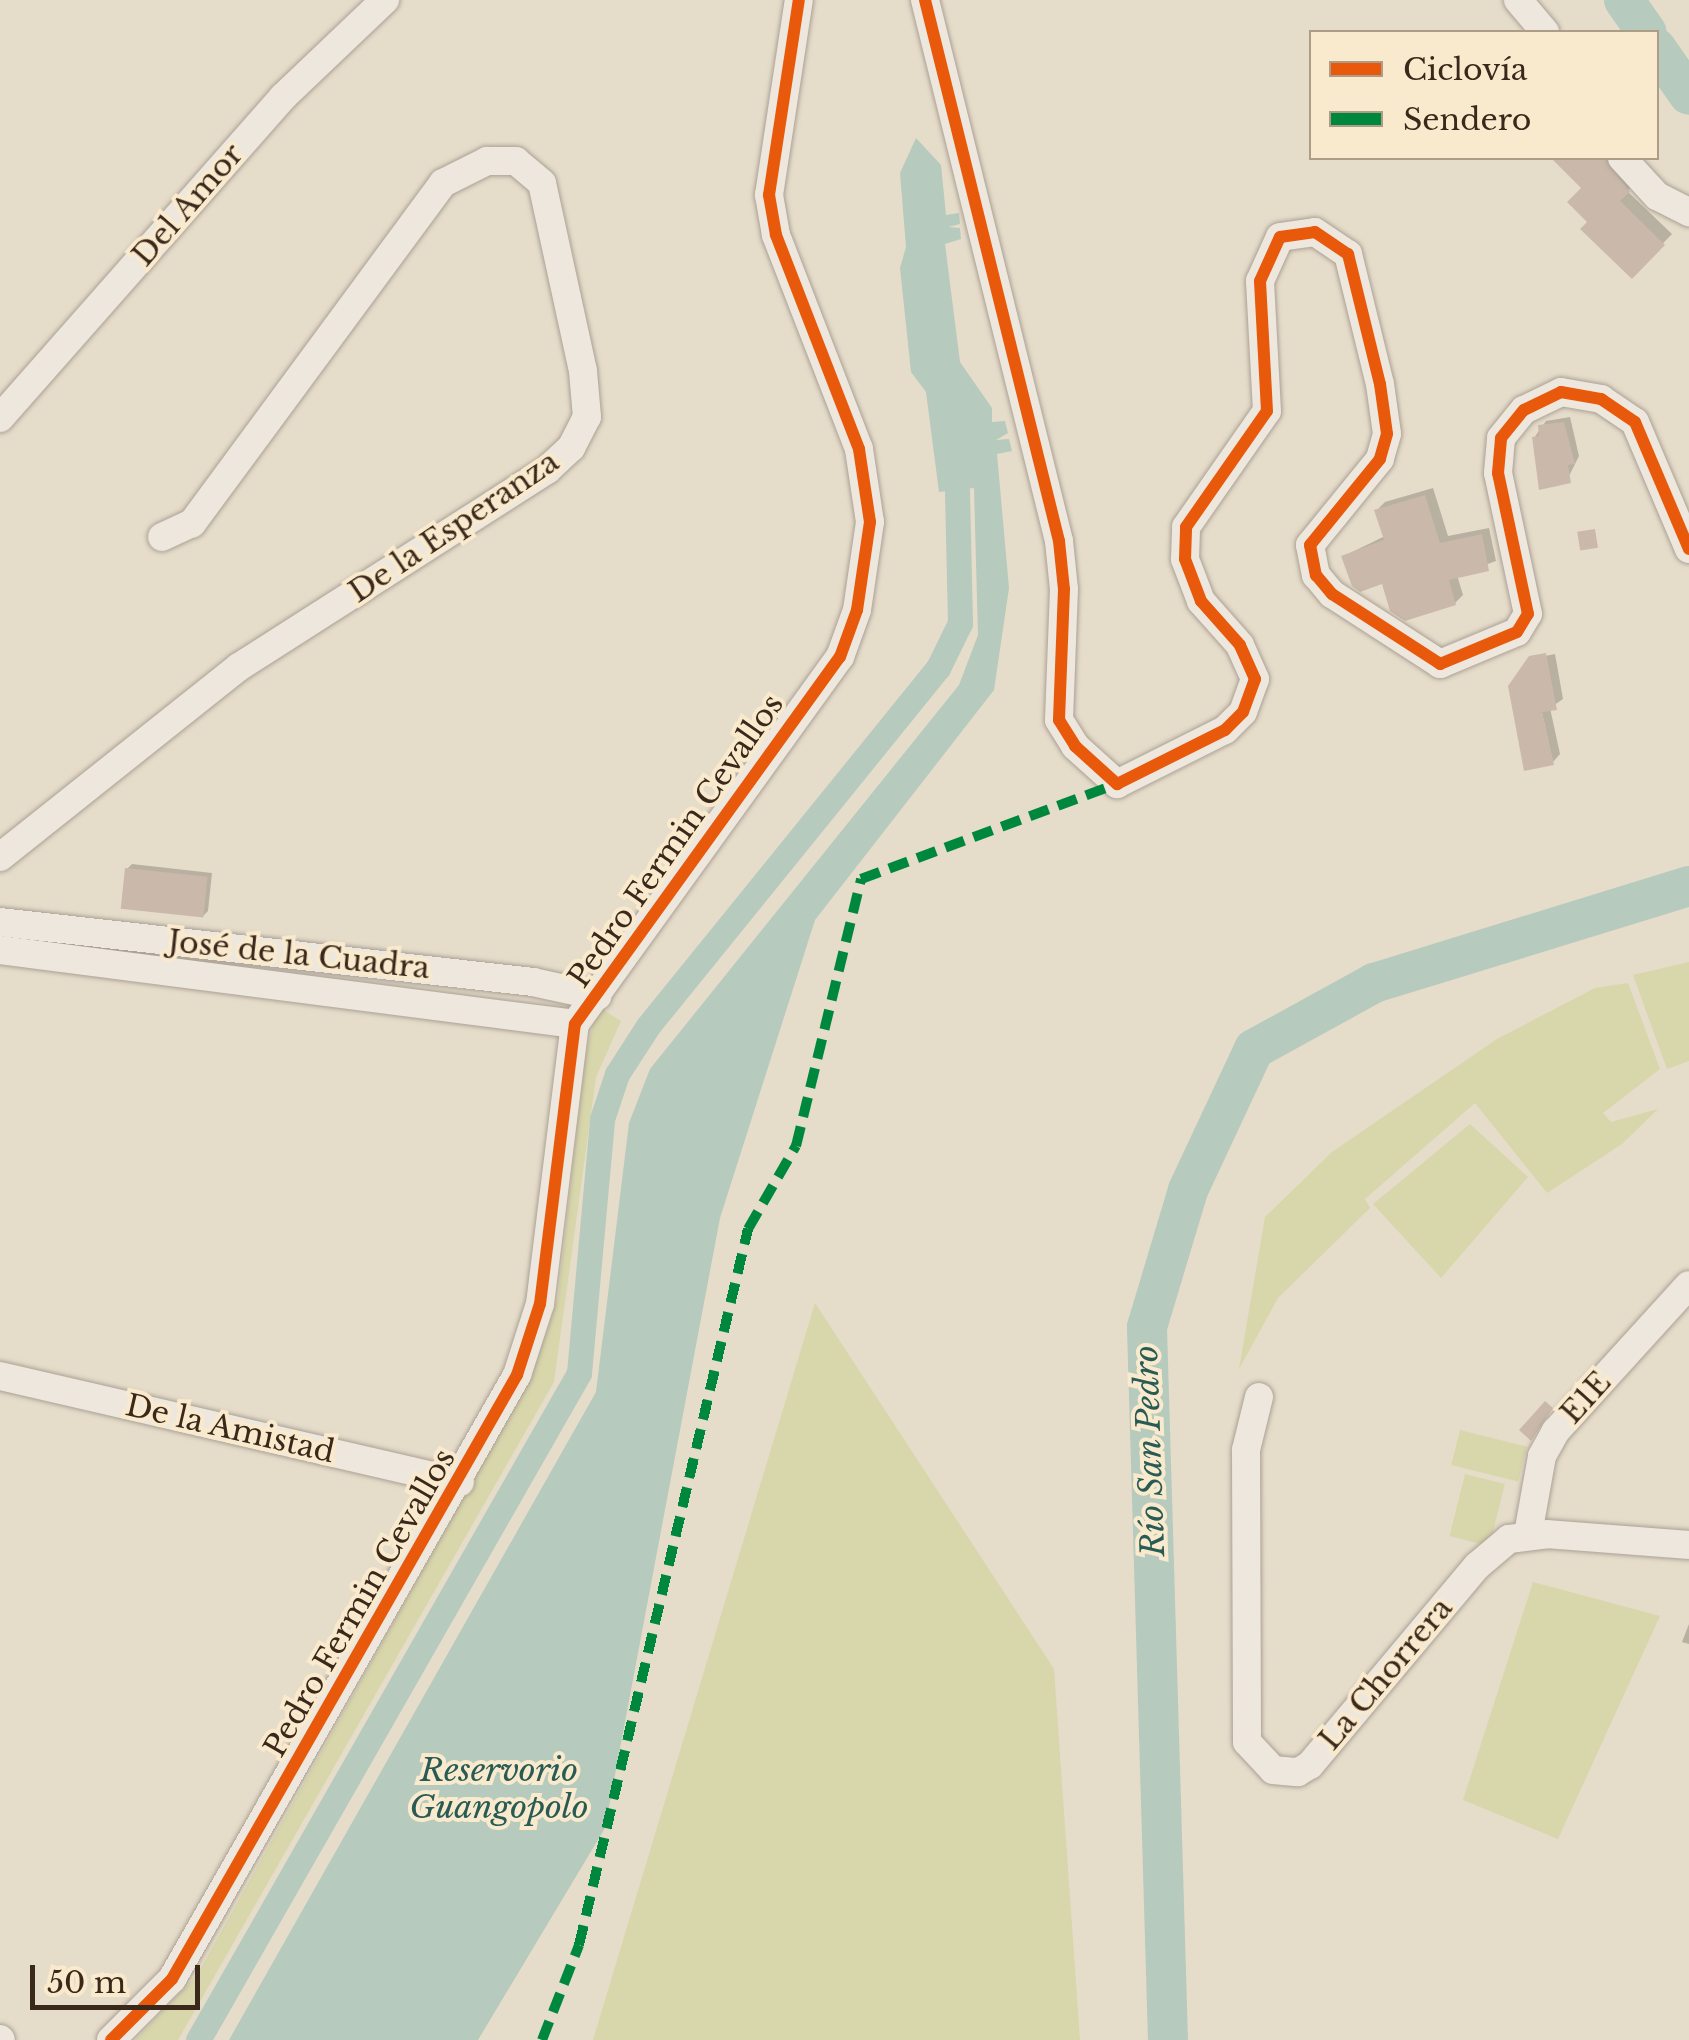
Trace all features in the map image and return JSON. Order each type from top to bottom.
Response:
[{"type":"street","name":"Del Amor","points":[[0,418],[283,97],[385,0]]},
{"type":"street","name":"Pedro Fermin Cevallos","points":[[111,2040],[172,1978],[460,1482],[517,1374],[540,1304],[575,1024],[729,802],[840,656],[857,610],[870,522],[860,449],[776,235],[769,194],[798,0]]},
{"type":"street","points":[[925,0],[1058,542],[1064,589],[1058,720],[1075,746],[1117,784],[1225,730],[1243,712],[1254,679],[1240,645],[1201,601],[1185,559],[1186,527],[1267,410],[1260,281],[1280,237],[1315,232],[1348,254],[1370,325],[1380,384],[1387,434],[1380,459],[1310,546],[1316,574],[1332,594],[1440,664],[1517,632],[1528,614],[1498,474],[1500,438],[1524,410],[1560,392],[1601,399],[1635,422],[1689,548]]},
{"type":"street","points":[[1518,0],[1543,30]]},
{"type":"street","points":[[1624,160],[1646,187],[1689,212]]},
{"type":"street","name":"De la Esperanza","points":[[0,858],[239,668],[547,470],[571,448],[587,417],[583,371],[542,183],[516,161],[465,168],[443,183],[192,522],[162,537]]},
{"type":"street","name":"José de la Cuadra","points":[[0,922],[533,982],[597,996]]},
{"type":"street","name":"José de la Cuadra","points":[[0,950],[575,1024]]},
{"type":"street","points":[[258,984],[262,951]]},
{"type":"street","name":"E1E","points":[[1528,1534],[1542,1456],[1556,1431],[1689,1285]]},
{"type":"street","name":"De la Amistad","points":[[0,1376],[460,1482]]},
{"type":"street","name":"La Chorrera","points":[[1259,1397],[1246,1450],[1247,1742],[1273,1770],[1298,1772],[1310,1766],[1476,1566],[1509,1539],[1528,1534]]},
{"type":"street","points":[[1528,1534],[1689,1544]]},
{"type":"shaded area","points":[[1689,962],[1689,1061],[1667,1069],[1633,975]]},
{"type":"shaded area","points":[[1628,983],[1660,1069],[1603,1113],[1611,1122],[1658,1109],[1622,1144],[1547,1193],[1475,1103],[1365,1199],[1370,1208],[1278,1298],[1239,1369],[1265,1217],[1332,1152],[1497,1039],[1595,988]]},
{"type":"shaded area","points":[[597,1006],[621,1021],[596,1077],[554,1382],[178,2040],[135,2040],[197,1975],[532,1374],[558,1297],[585,1059]]},
{"type":"shaded area","points":[[1470,1124],[1528,1177],[1441,1278],[1373,1204]]},
{"type":"shaded area","points":[[815,1303],[1054,1669],[1080,2040],[593,2040]]},
{"type":"shaded area","points":[[1460,1430],[1527,1447],[1518,1482],[1451,1465]]},
{"type":"shaded area","points":[[1465,1474],[1505,1484],[1489,1546],[1450,1536]]},
{"type":"shaded area","points":[[1533,1582],[1660,1616],[1558,1839],[1463,1800]]},
{"type":"water","name":"Reservorio Guangopolo","points":[[916,138],[941,165],[946,215],[959,213],[960,224],[948,227],[960,228],[961,239],[945,244],[960,362],[992,408],[992,422],[1005,421],[1008,433],[996,440],[1009,439],[1012,451],[997,454],[1009,588],[994,690],[815,920],[720,1218],[605,1828],[478,2040],[229,2040],[596,1392],[629,1123],[650,1069],[959,685],[978,635],[974,488],[939,492],[926,392],[911,372],[900,268],[906,247],[900,173]]},
{"type":"building","points":[[1553,160],[1606,160],[1630,192],[1620,201],[1665,245],[1632,279],[1580,229],[1587,222],[1567,202],[1581,188]]},
{"type":"building","points":[[1564,422],[1575,464],[1568,465],[1571,483],[1539,490],[1532,437],[1539,436],[1538,425]]},
{"type":"building","points":[[1425,495],[1440,543],[1482,534],[1489,571],[1449,580],[1456,605],[1405,621],[1390,611],[1382,584],[1360,592],[1352,586],[1341,556],[1384,540],[1374,510]]},
{"type":"building","points":[[1595,529],[1598,548],[1580,551],[1577,532]]},
{"type":"building","points":[[1546,653],[1557,710],[1542,712],[1554,765],[1524,771],[1508,686],[1529,656]]},
{"type":"building","points":[[125,868],[208,877],[203,917],[121,909]]},
{"type":"building","points":[[1545,1401],[1553,1408],[1531,1441],[1519,1430]]},
{"type":"waterway","name":"Río San Pedro","points":[[1624,0],[1645,30]]},
{"type":"waterway","name":"Río San Pedro","points":[[1659,52],[1689,95]]},
{"type":"waterway","points":[[198,2040],[579,1373],[602,1119],[617,1074],[648,1026],[938,668],[960,623],[957,490]]},
{"type":"waterway","name":"Río San Pedro","points":[[1168,2040],[1147,1327],[1188,1190],[1254,1049],[1374,983],[1689,886]]},
{"type":"marked path","points":[[542,2040],[579,1945],[748,1229],[796,1146],[861,879],[1117,784]]},
{"type":"cycle path","points":[[111,2040],[172,1979],[517,1375],[540,1304],[575,1024],[840,657],[857,610],[870,522],[859,449],[776,235],[769,195],[799,0]]},
{"type":"cycle path","points":[[925,0],[1059,541],[1064,589],[1059,720],[1075,746],[1117,784],[1225,730],[1243,712],[1255,679],[1240,645],[1201,601],[1185,559],[1186,527],[1267,411],[1260,281],[1280,237],[1315,232],[1348,254],[1380,384],[1387,434],[1380,459],[1310,545],[1316,575],[1332,594],[1440,664],[1517,632],[1528,614],[1498,473],[1501,438],[1524,410],[1561,392],[1601,399],[1635,422],[1689,549]]}]
